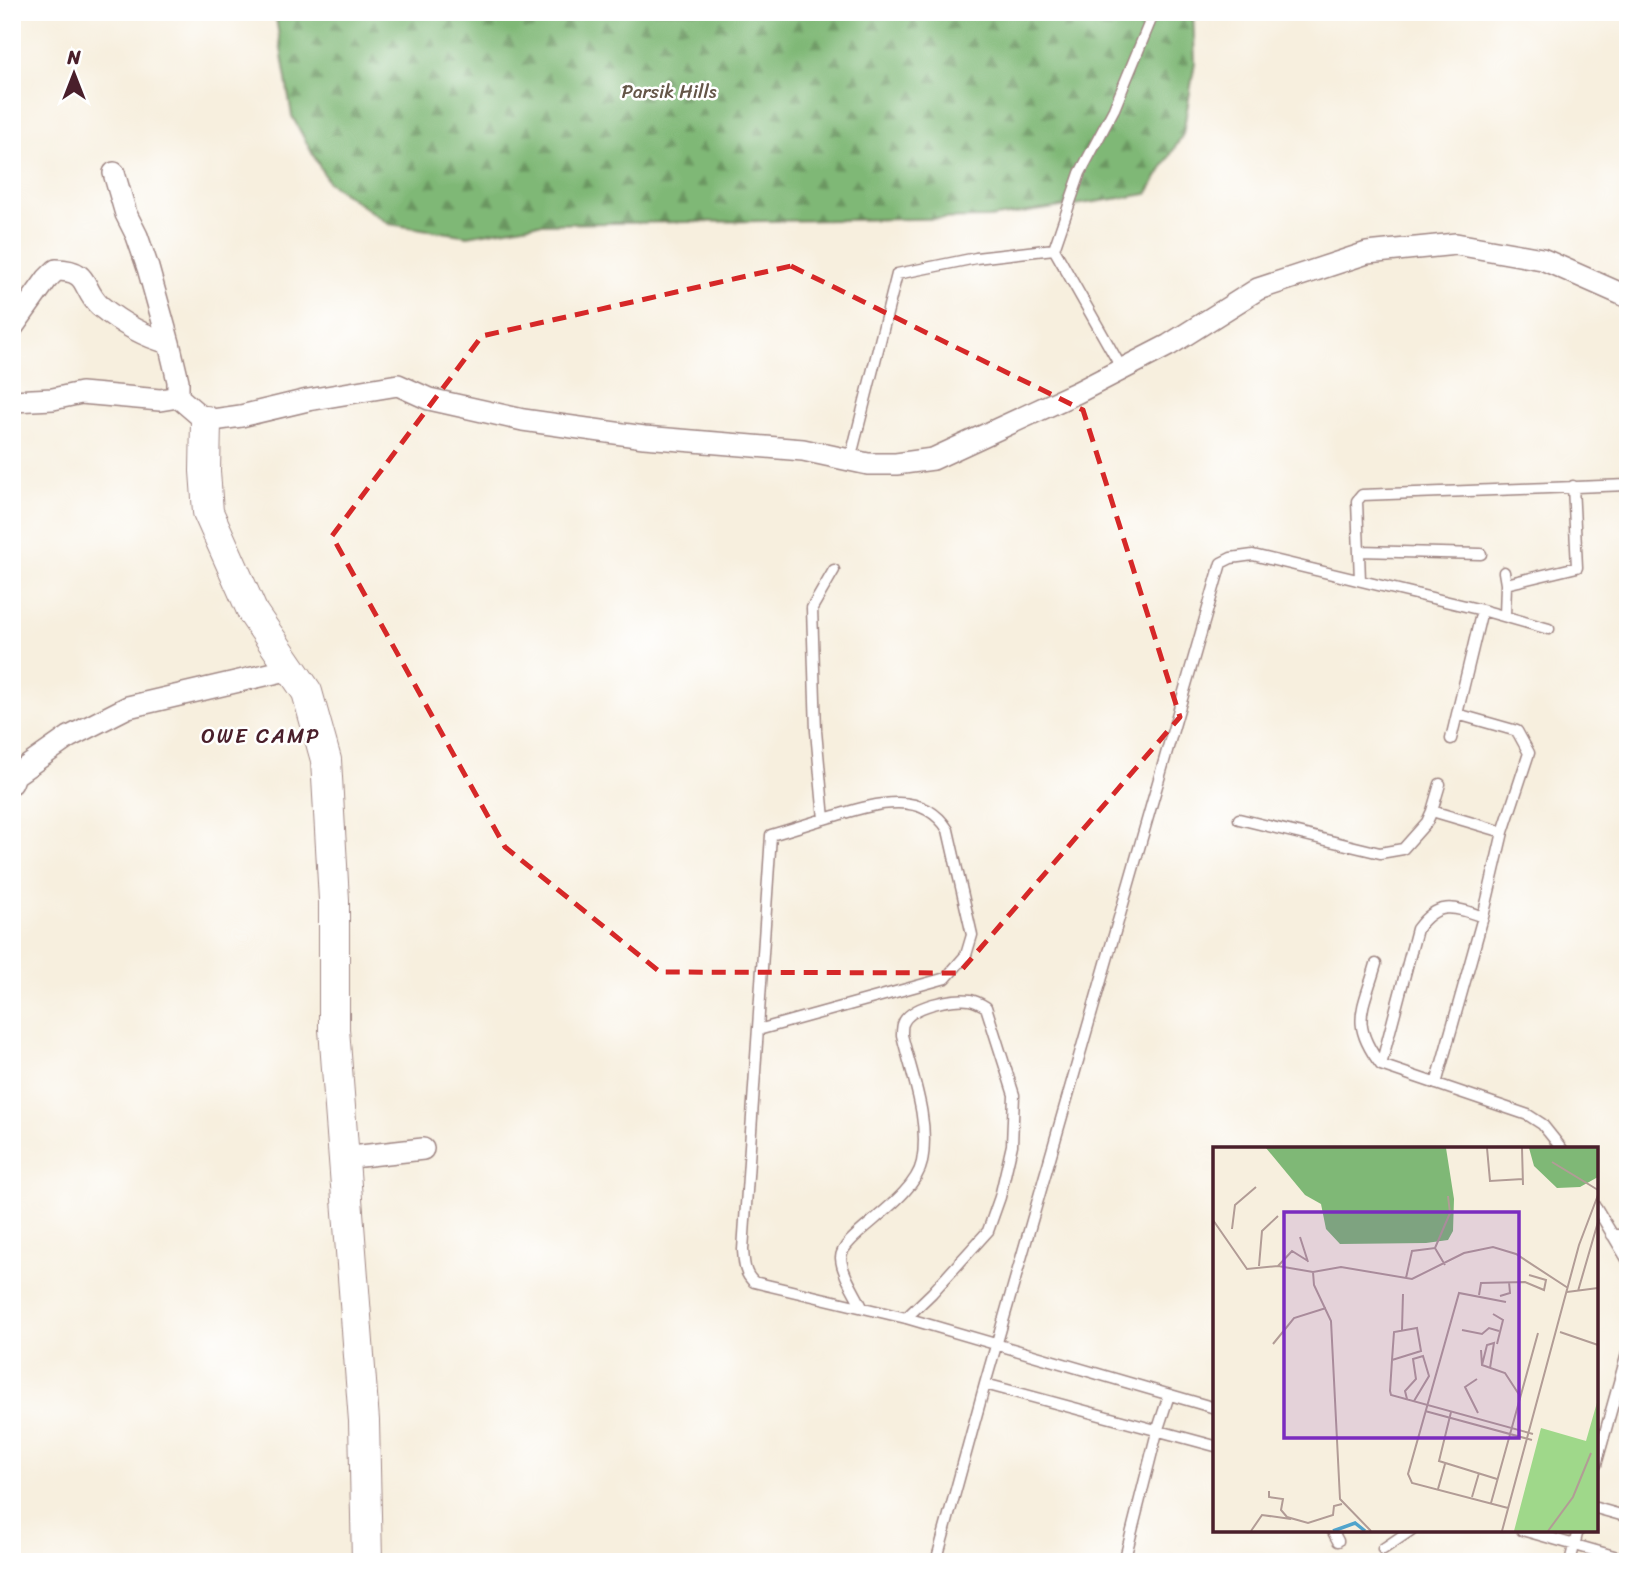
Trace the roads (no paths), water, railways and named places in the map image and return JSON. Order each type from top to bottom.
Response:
[{"type":"street","points":[[114,173],[126,214],[144,257],[169,343],[178,381],[178,397],[206,421],[398,385],[429,398],[523,420],[645,438],[803,450],[868,464],[896,464],[933,459],[1078,392],[1169,345],[1258,289],[1367,253],[1457,244],[1493,250],[1542,259],[1628,297]]},
{"type":"street","points":[[12,328],[47,279],[56,270],[63,270],[80,276],[86,282],[93,300],[135,331],[169,343]]},
{"type":"street","points":[[12,401],[53,399],[81,393],[160,400],[178,397]]},
{"type":"street","points":[[206,421],[208,512],[253,613],[307,692],[326,760],[334,900],[334,1030],[364,1421],[367,1562]]},
{"type":"street","points":[[13,779],[69,737],[128,707],[291,669]]},
{"type":"street","points":[[343,1158],[423,1149]]},
{"type":"lane","points":[[1122,369],[1054,248],[1080,173],[1114,109],[1154,12]]},
{"type":"lane","points":[[850,460],[897,274],[976,258],[1054,248]]},
{"type":"lane","points":[[1360,580],[1357,501],[1362,495],[1628,485]]},
{"type":"lane","points":[[1506,584],[1577,567],[1573,486]]},
{"type":"lane","points":[[1359,551],[1481,554]]},
{"type":"lane","points":[[936,1562],[1221,563],[1231,558],[1253,555],[1482,610],[1549,629]]},
{"type":"lane","points":[[824,819],[816,731],[812,608],[834,570]]},
{"type":"lane","points":[[1504,572],[1505,616]]},
{"type":"lane","points":[[1451,739],[1482,610]]},
{"type":"lane","points":[[1436,1084],[1483,917],[1503,832],[1529,753],[1517,731],[1457,714]]},
{"type":"lane","points":[[1239,820],[1380,853],[1402,849],[1421,829],[1432,811],[1440,783]]},
{"type":"lane","points":[[758,1030],[946,978],[966,955],[972,935],[948,830],[942,820],[918,805],[876,804],[771,835],[743,1250],[749,1278],[754,1282],[906,1318],[1213,1407]]},
{"type":"lane","points":[[1432,811],[1503,832]]},
{"type":"lane","points":[[1381,1065],[1417,929],[1425,918],[1436,910],[1450,908],[1483,917]]},
{"type":"lane","points":[[1376,964],[1360,1020],[1370,1050],[1381,1065],[1528,1115],[1542,1124],[1560,1147]]},
{"type":"lane","points":[[862,1307],[842,1266],[842,1249],[848,1240],[906,1191],[922,1164],[923,1113],[902,1035],[902,1024],[909,1016],[927,1005],[973,1001],[986,1007],[1014,1095],[1012,1145],[1000,1197],[988,1231],[906,1318]]},
{"type":"lane","points":[[1598,1210],[1628,1261]]},
{"type":"lane","points":[[1612,1235],[1628,1235]]},
{"type":"lane","points":[[1598,1458],[1628,1350]]},
{"type":"lane","points":[[985,1384],[1213,1446]]},
{"type":"lane","points":[[1124,1562],[1169,1395]]},
{"type":"lane","points":[[1598,1509],[1628,1517]]},
{"type":"lane","points":[[1383,1549],[1408,1532]]},
{"type":"lane","points":[[1528,1532],[1628,1560]]},
{"type":"lane","points":[[1570,1562],[1578,1532]]},
{"type":"district","name":"OWE CAMP","points":[[261,736]]},
{"type":"park label","name":"Parsik Hills","points":[[669,91]]}]
